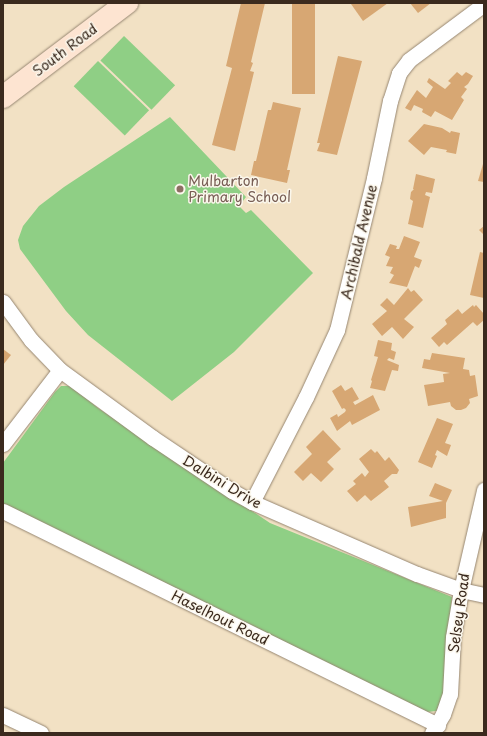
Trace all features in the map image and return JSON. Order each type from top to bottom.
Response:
[{"type":"street","name":"South Road","points":[[3,97],[127,3]]},
{"type":"street","name":"Archibald Avenue","points":[[252,502],[306,397],[337,330],[374,178],[390,101],[399,73],[409,60],[482,9]]},
{"type":"street","name":"Dalbini Drive","points":[[3,302],[32,340],[60,370],[184,460],[252,502],[410,571],[461,590],[484,595]]},
{"type":"street","points":[[3,444],[60,370]]},
{"type":"street","name":"Selsey Road","points":[[435,729],[450,694],[453,637],[461,590],[484,490]]},
{"type":"street","name":"Haselhout Road","points":[[3,511],[435,729]]},
{"type":"street","points":[[3,715],[40,733]]},
{"type":"green space","points":[[124,36],[175,85],[151,110],[100,60]]},
{"type":"green space","points":[[98,61],[149,110],[125,135],[74,86]]},
{"type":"green space","points":[[170,117],[246,197],[239,206],[246,213],[251,210],[313,273],[234,352],[172,401],[88,335],[66,311],[20,249],[18,240],[23,226],[39,206],[64,187]]},
{"type":"green space","points":[[61,386],[71,386],[98,408],[270,523],[452,597],[442,706],[436,711],[427,712],[3,505],[3,463]]},
{"type":"building","points":[[241,3],[265,3],[251,62],[253,63],[250,71],[254,72],[235,151],[212,145],[232,68],[226,66]]},
{"type":"building","points":[[292,3],[315,3],[315,94],[292,94]]},
{"type":"building","points":[[388,3],[363,21],[351,4]]},
{"type":"building","points":[[410,3],[431,3],[418,13]]},
{"type":"building","points":[[338,56],[362,61],[337,155],[317,151],[320,143],[317,143]]},
{"type":"building","points":[[457,72],[462,76],[466,72],[473,76],[464,87],[467,89],[461,97],[464,100],[452,120],[435,111],[431,117],[422,112],[423,109],[414,105],[411,111],[405,108],[417,90],[426,98],[433,87],[427,82],[429,78],[445,89],[451,83],[448,81]]},
{"type":"building","points":[[273,102],[301,108],[287,170],[290,170],[287,183],[251,175],[254,161],[256,161],[268,110],[271,110]]},
{"type":"building","points":[[424,124],[442,128],[450,133],[451,131],[460,133],[456,154],[446,152],[447,150],[431,147],[424,155],[408,141]]},
{"type":"building","points":[[483,164],[484,165],[484,182],[478,181]]},
{"type":"building","points":[[416,174],[435,179],[432,193],[426,192],[425,195],[430,197],[423,228],[408,224],[413,201],[410,199],[411,192],[414,189]]},
{"type":"building","points":[[484,226],[484,235],[479,230]]},
{"type":"building","points":[[404,236],[420,242],[414,257],[422,260],[419,268],[415,266],[407,287],[389,283],[394,275],[390,273],[393,267],[386,266],[390,257],[385,255],[390,244],[397,246],[396,249],[399,249]]},
{"type":"building","points":[[480,252],[484,253],[484,298],[470,295]]},
{"type":"building","points":[[408,288],[411,292],[414,290],[423,300],[404,319],[414,327],[403,339],[392,327],[382,336],[372,324],[387,311],[380,305],[387,298],[394,305]]},
{"type":"building","points":[[473,305],[474,307],[476,305],[484,314],[484,320],[477,326],[473,322],[447,345],[444,342],[439,347],[431,338],[447,324],[445,320],[458,309],[462,314]]},
{"type":"building","points":[[378,340],[392,343],[391,350],[396,352],[394,360],[389,358],[387,360],[399,365],[398,371],[392,370],[385,391],[370,388],[378,357],[374,356]]},
{"type":"building","points":[[3,349],[11,355],[3,365]]},
{"type":"building","points":[[432,353],[465,358],[463,369],[469,370],[470,376],[475,375],[478,396],[469,399],[470,403],[466,408],[456,410],[451,406],[450,402],[428,406],[424,385],[444,382],[443,374],[450,373],[422,368],[424,359],[430,360]]},
{"type":"building","points":[[341,385],[345,391],[352,387],[359,399],[353,402],[355,405],[373,395],[380,410],[352,425],[350,421],[337,431],[330,418],[337,414],[338,417],[346,410],[344,408],[342,409],[332,391]]},
{"type":"building","points":[[437,418],[453,424],[445,443],[451,445],[447,456],[437,450],[435,455],[437,456],[432,468],[418,462]]},
{"type":"building","points":[[323,430],[341,449],[327,462],[334,469],[321,482],[311,473],[303,481],[294,472],[312,454],[306,447]]},
{"type":"building","points":[[371,449],[375,453],[377,451],[385,461],[389,457],[399,470],[397,474],[392,474],[384,481],[389,487],[371,501],[365,495],[357,502],[347,491],[356,484],[353,481],[362,473],[365,477],[369,472],[359,459]]},
{"type":"building","points":[[435,483],[452,490],[446,503],[446,518],[411,527],[408,507],[443,501],[429,496]]},
{"type":"place","name":"Mulbarton Primary School","points":[[180,189]]}]
